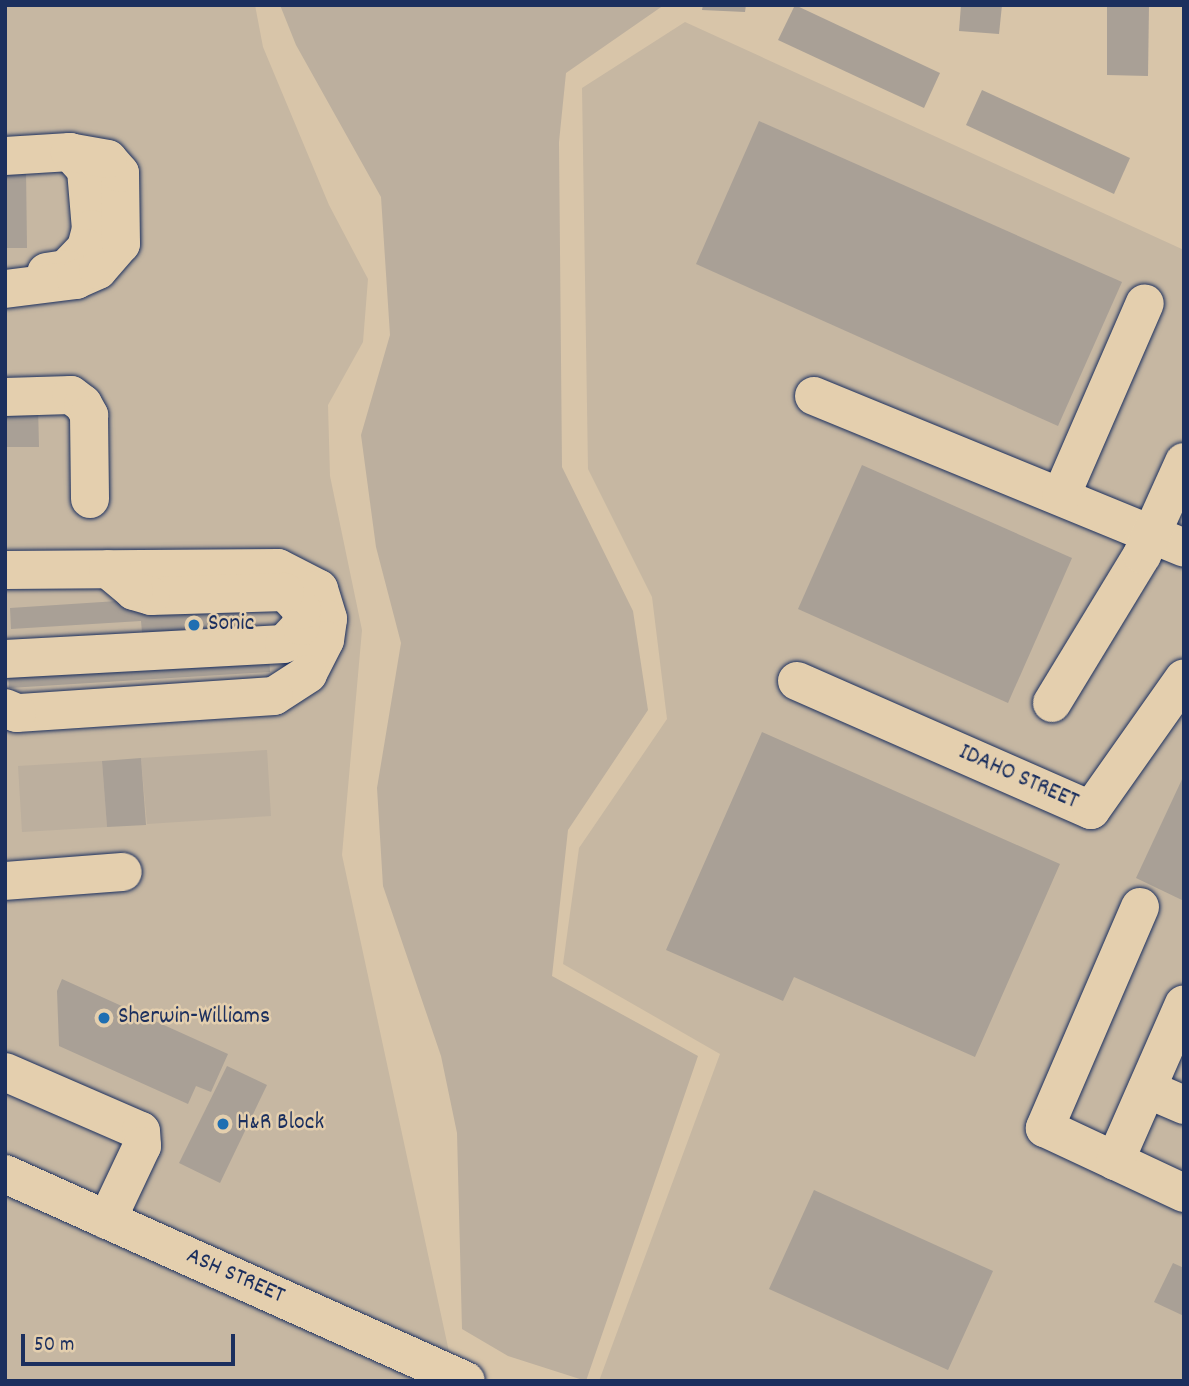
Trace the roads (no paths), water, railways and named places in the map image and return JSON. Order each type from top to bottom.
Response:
[{"type":"street","points":[[5,275],[66,269],[86,248],[91,229],[86,170],[70,152]]},
{"type":"street","points":[[5,156],[70,152],[108,159],[120,173],[121,244],[98,271],[76,280],[5,289]]},
{"type":"street","points":[[1061,496],[1145,303]]},
{"type":"street","points":[[5,397],[71,395],[83,404],[89,415],[90,499]]},
{"type":"street","points":[[814,396],[1168,541]]},
{"type":"street","points":[[1052,703],[1168,541],[1184,462]]},
{"type":"street","points":[[5,570],[278,568],[310,580],[326,602],[326,640],[308,674],[274,696],[17,713],[5,708]]},
{"type":"street","points":[[6,659],[284,644],[301,626],[302,610],[285,592],[151,596],[134,591],[108,569]]},
{"type":"street","name":"IDAHO STREET","points":[[797,681],[1091,810],[1184,678]]},
{"type":"street","points":[[5,881],[123,872]]},
{"type":"street","points":[[1140,907],[1045,1128],[1184,1193]]},
{"type":"street","points":[[1115,1161],[1184,1004]]},
{"type":"street","points":[[5,1072],[141,1131],[142,1146],[107,1220]]},
{"type":"street","points":[[1147,1090],[1184,1105]]},
{"type":"street","name":"ASH STREET","points":[[5,1174],[466,1381]]},
{"type":"place","name":"Sonic","points":[[194,625]]},
{"type":"place","name":"Sherwin-Williams","points":[[104,1018]]},
{"type":"place","name":"H&R Block","points":[[223,1124]]}]
